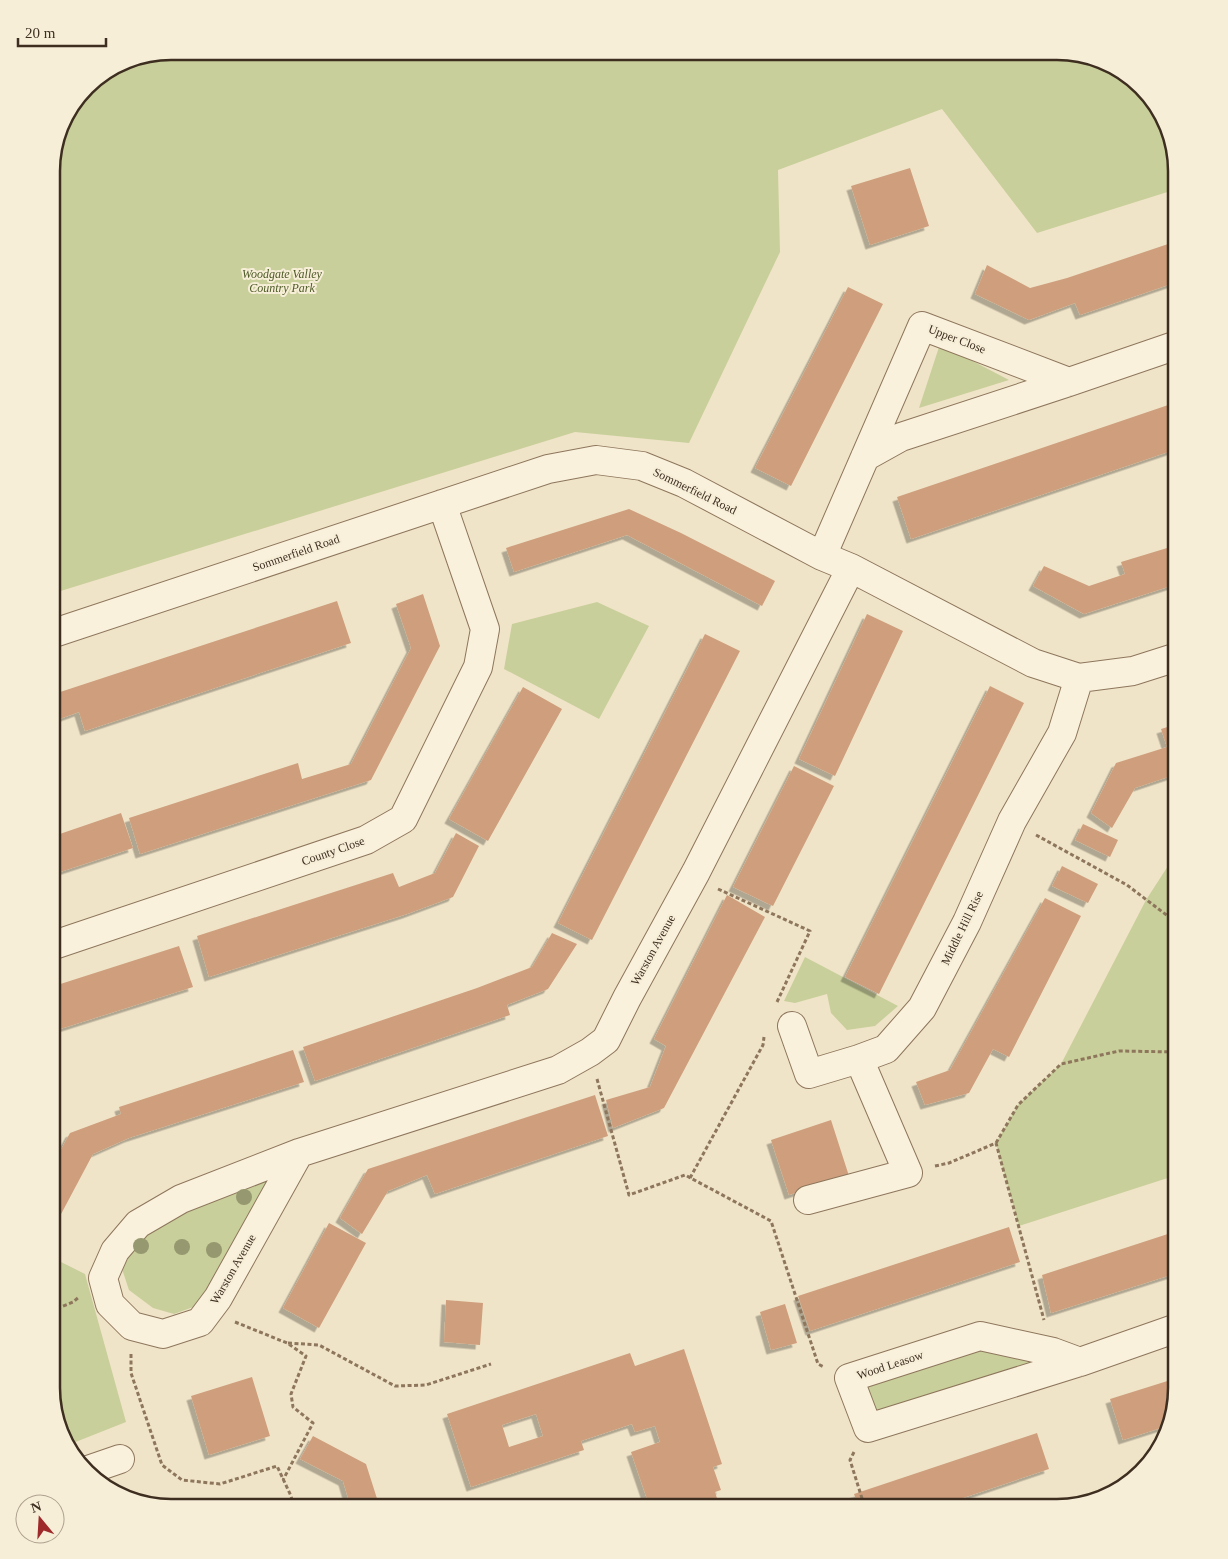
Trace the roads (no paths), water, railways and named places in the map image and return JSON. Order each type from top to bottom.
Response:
[{"type":"street","name":"Upper Close","points":[[822,556],[922,326],[1069,382]]},
{"type":"street","points":[[865,457],[901,437],[1168,348]]},
{"type":"street","name":"Sommerfield Road","points":[[60,631],[548,469],[596,460],[642,466],[684,483],[822,556],[851,568],[1033,662],[1079,678],[1133,671],[1168,660]]},
{"type":"street","name":"County Close","points":[[60,943],[366,840],[403,819],[478,667],[485,629],[442,504]]},
{"type":"street","name":"Warston Avenue","points":[[299,1153],[218,1298],[200,1322],[163,1334],[132,1326],[110,1304],[103,1278],[115,1251],[138,1224],[181,1199],[299,1153],[558,1070],[590,1052],[606,1040],[696,872],[851,568]]},
{"type":"street","name":"Middle Hill Rise","points":[[780,1023],[808,1074],[886,1049],[922,1008],[967,922],[1012,821],[1062,733],[1079,678]]},
{"type":"street","points":[[808,1200],[908,1173],[859,1059]]},
{"type":"street","points":[[1080,1362],[1168,1331]]},
{"type":"street","name":"Wood Leasow","points":[[980,1336],[1053,1352],[1080,1362],[868,1428],[849,1378],[980,1336]]},
{"type":"street","points":[[94,1468],[120,1459]]},
{"type":"park label","name":"Woodgate Valley Country Park","points":[[282,281]]}]
